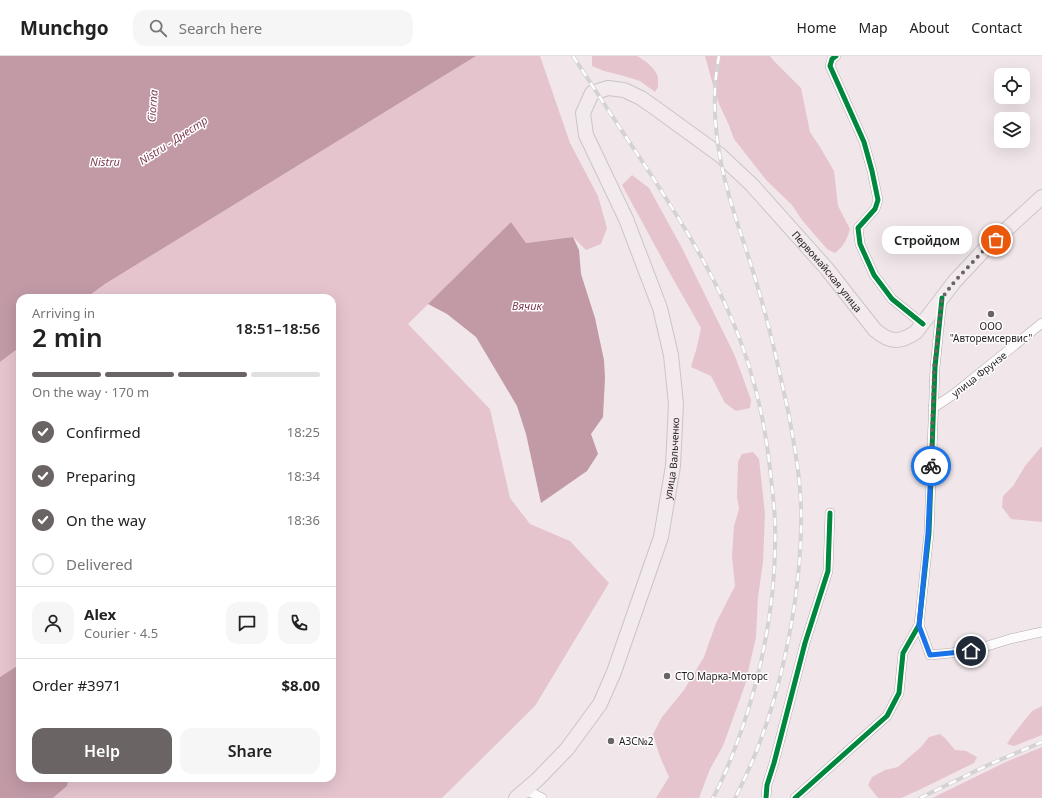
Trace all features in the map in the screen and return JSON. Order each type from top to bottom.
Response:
[{"type":"main road","name":"Первомайская улица","points":[[592,93],[608,88],[624,90],[641,98],[720,155],[752,185],[827,269],[875,330],[883,337],[892,340],[901,340],[916,332],[955,281],[984,250],[1042,197]]},
{"type":"main road","name":"улица Вальченко","points":[[521,794],[567,749],[597,709],[606,692],[661,537],[673,466],[676,404],[671,355],[660,308],[626,219],[586,135],[583,114],[592,93]]},
{"type":"street","points":[[836,56],[832,59],[830,66],[864,142],[878,200],[874,209],[858,228],[860,244],[874,275],[892,299],[923,324]]},
{"type":"street","points":[[795,798],[887,716],[899,693],[903,654],[919,626],[928,533],[934,367],[942,298]]},
{"type":"street","name":"улица Фрунзе","points":[[933,408],[954,394],[1042,323]]},
{"type":"street","points":[[766,798],[767,785],[805,643],[828,571],[830,513]]},
{"type":"street","points":[[919,626],[930,655],[971,651],[1010,639],[1042,632]]},
{"type":"street","points":[[521,794],[542,798]]},
{"type":"shaded area","points":[[476,56],[540,56],[570,143],[598,196],[607,228],[601,244],[586,250],[573,237],[526,243],[511,222],[408,324],[490,409],[510,498],[530,524],[570,541],[609,583],[535,706],[442,798],[53,798],[67,786],[68,782],[336,782],[336,294],[91,294],[105,284]]},
{"type":"shaded area","points":[[592,56],[637,56],[655,70],[658,77],[658,87],[655,92],[640,81],[592,66]]},
{"type":"shaded area","points":[[705,56],[770,56],[801,88],[810,132],[834,171],[838,206],[850,229],[845,242],[835,253],[827,249],[802,220],[792,205],[767,181],[734,139],[716,96]]},
{"type":"shaded area","points":[[632,175],[649,188],[682,248],[735,356],[751,400],[750,408],[736,411],[725,403],[711,376],[691,367],[701,328],[622,185]]},
{"type":"shaded area","points":[[16,350],[16,667],[0,677],[0,362]]},
{"type":"shaded area","points":[[1041,447],[1042,522],[1011,519],[1002,507],[1003,496],[1013,486],[1025,466]]},
{"type":"shaded area","points":[[753,452],[759,459],[765,514],[763,562],[758,597],[756,637],[745,685],[723,746],[710,769],[699,798],[656,798],[669,777],[660,757],[653,734],[662,717],[684,690],[704,657],[716,623],[735,586],[732,557],[734,526],[739,509],[737,496],[738,462],[742,454]]},
{"type":"shaded area","points":[[1042,706],[1042,735],[1014,746],[1007,744],[1032,711]]},
{"type":"shaded area","points":[[940,734],[955,750],[966,751],[977,757],[974,763],[901,798],[878,798],[868,785],[872,777],[885,770],[898,767],[921,747],[929,737]]},
{"type":"shaded area","points":[[1042,747],[1042,798],[932,798],[1008,761]]},
{"type":"water","name":"Nistru","points":[[0,56],[476,56],[105,284],[91,294],[16,294],[16,350],[0,362]]},
{"type":"water","name":"Вячик","points":[[511,222],[526,243],[573,237],[579,250],[581,274],[595,318],[604,360],[605,378],[603,417],[591,434],[598,454],[587,471],[541,503],[526,434],[517,406],[476,337],[447,314],[428,304]]},
{"type":"water","points":[[16,667],[16,782],[68,782],[67,786],[53,798],[0,798],[0,677]]},
{"type":"railway","points":[[573,56],[668,201],[708,270],[735,326],[755,386],[764,427],[774,502],[775,521],[772,598],[764,649],[744,723],[734,752],[713,798]]},
{"type":"railway","points":[[719,56],[716,73],[715,108],[720,159],[732,204],[751,264],[778,364],[797,460],[801,518],[800,559],[795,601],[786,652],[765,727],[735,798]]},
{"type":"railway","points":[[920,798],[988,765],[1042,742]]},
{"type":"cycle path","points":[[836,56],[832,59],[830,66],[864,142],[878,200],[875,209],[858,228],[860,244],[874,275],[892,299],[923,324]]},
{"type":"cycle path","points":[[795,798],[887,716],[899,693],[903,653],[919,625],[929,533],[935,367],[942,298]]},
{"type":"cycle path","points":[[766,798],[767,785],[805,643],[828,571],[830,513]]},
{"type":"way so far","points":[[931,466],[934,367],[942,298],[955,281],[984,250],[996,240]]},
{"type":"place","name":"Стройдом","points":[[996,240]]},
{"type":"place","name":"ООО \"Авторемсервис\"","points":[[991,314]]},
{"type":"place","name":"СТО Марка-Моторс","points":[[667,676]]},
{"type":"place","name":"АЗС№2","points":[[611,741]]},
{"type":"route","points":[[931,466],[928,533],[919,626],[930,655],[971,651]]},
{"type":"water label","name":"Ciorna","points":[[152,106]]},
{"type":"water label","name":"Nistru - Днестр","points":[[173,140]]}]
